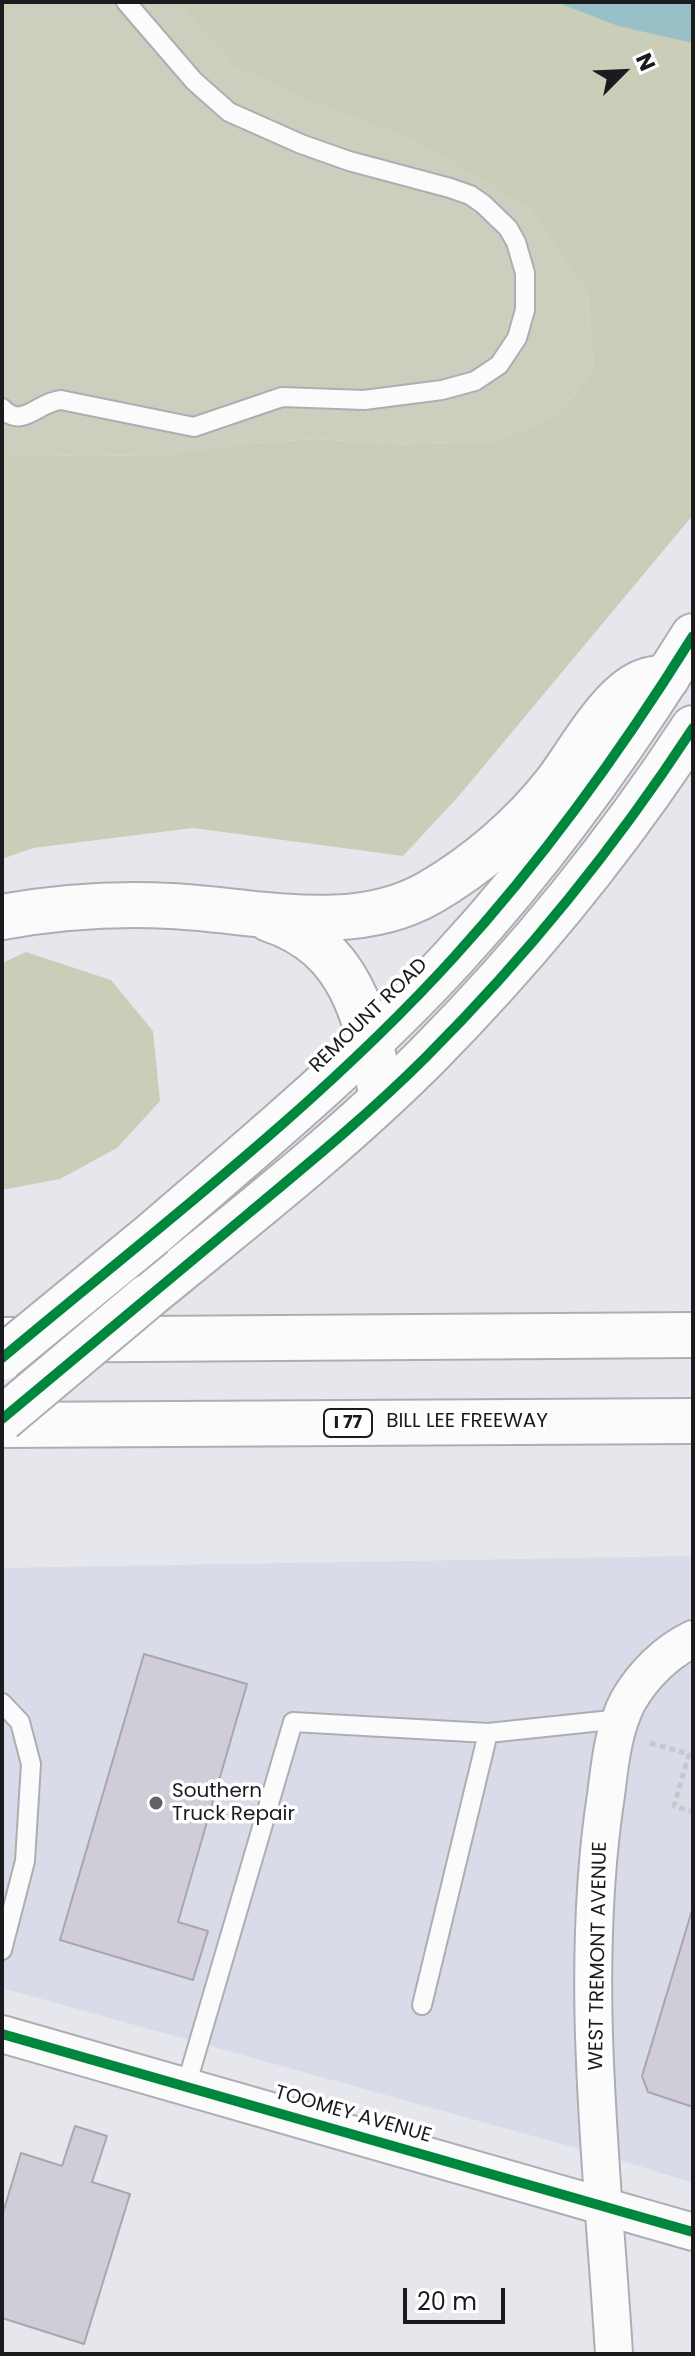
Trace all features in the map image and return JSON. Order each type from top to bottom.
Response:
[{"type":"main road","name":"REMOUNT ROAD","points":[[2,1358],[153,1234],[371,1042],[455,956],[554,840],[615,757],[693,636]]},
{"type":"main road","points":[[2,917],[110,905],[171,906],[313,917],[353,916],[395,909],[429,893],[477,860],[527,816],[554,786],[623,695],[648,680],[667,678]]},
{"type":"main road","points":[[2,1419],[224,1234],[427,1056],[553,917],[644,801],[693,728]]},
{"type":"main road","points":[[238,912],[295,928],[309,936],[345,977],[363,1014],[382,1098]]},
{"type":"main road","points":[[2,1340],[693,1335]]},
{"type":"main road","name":"BILL LEE FREEWAY","points":[[2,1425],[693,1421]]},
{"type":"street","name":"WEST TREMONT AVENUE","points":[[614,2354],[594,2020],[600,1831],[615,1736],[628,1701],[650,1671],[678,1646],[693,1639]]},
{"type":"street","name":"TOOMEY AVENUE","points":[[2,2034],[693,2232]]},
{"type":"lane","points":[[2,408],[14,417],[22,417],[47,402],[61,400],[194,427],[282,397],[364,400],[419,394],[458,387],[488,374],[508,354],[522,323],[526,292],[521,257],[508,228],[483,204],[470,195],[450,188],[313,148],[267,131],[229,112],[194,81],[126,2]]},
{"type":"lane","points":[[2,1703],[20,1722],[31,1764],[25,1861],[3,1939]]},
{"type":"lane","points":[[186,2086],[293,1722],[488,1733],[621,1719]]},
{"type":"lane","points":[[422,2005],[488,1733]]},
{"type":"path","points":[[650,1743],[689,1754],[674,1806],[693,1812]]},
{"type":"shaded area","points":[[693,1556],[693,2183],[2,1988],[2,1568]]},
{"type":"green space","points":[[2,2],[178,2],[232,66],[305,100],[412,140],[531,211],[587,294],[594,369],[559,413],[495,441],[388,444],[315,439],[238,444],[162,455],[2,454]]},
{"type":"green space","points":[[178,2],[693,2],[693,515],[458,797],[403,856],[193,828],[33,848],[2,859],[2,454],[162,455],[238,444],[315,439],[388,444],[495,441],[559,413],[594,369],[587,294],[531,211],[412,140],[305,100],[232,66]]},
{"type":"green space","points":[[26,952],[111,980],[153,1031],[160,1101],[117,1148],[60,1179],[2,1190],[2,963]]},
{"type":"water","points":[[556,2],[693,2],[693,43],[618,26]]},
{"type":"building","name":"Southern Truck Repair","points":[[144,1654],[247,1684],[178,1922],[208,1931],[193,1980],[60,1940]]},
{"type":"building","points":[[693,1907],[693,2107],[648,2092],[642,2076]]},
{"type":"building","points":[[75,2126],[107,2136],[92,2182],[130,2194],[84,2344],[2,2318],[2,2216],[21,2153],[62,2166]]},
{"type":"cycle path","points":[[2,1358],[293,1115],[403,1011],[488,919],[551,841],[639,720],[693,636]]},
{"type":"cycle path","points":[[2,1419],[317,1156],[426,1057],[499,980],[568,899],[633,815],[693,728]]},
{"type":"cycle path","points":[[2,2034],[693,2232]]},
{"type":"place","name":"Southern Truck Repair","points":[[156,1803]]}]
